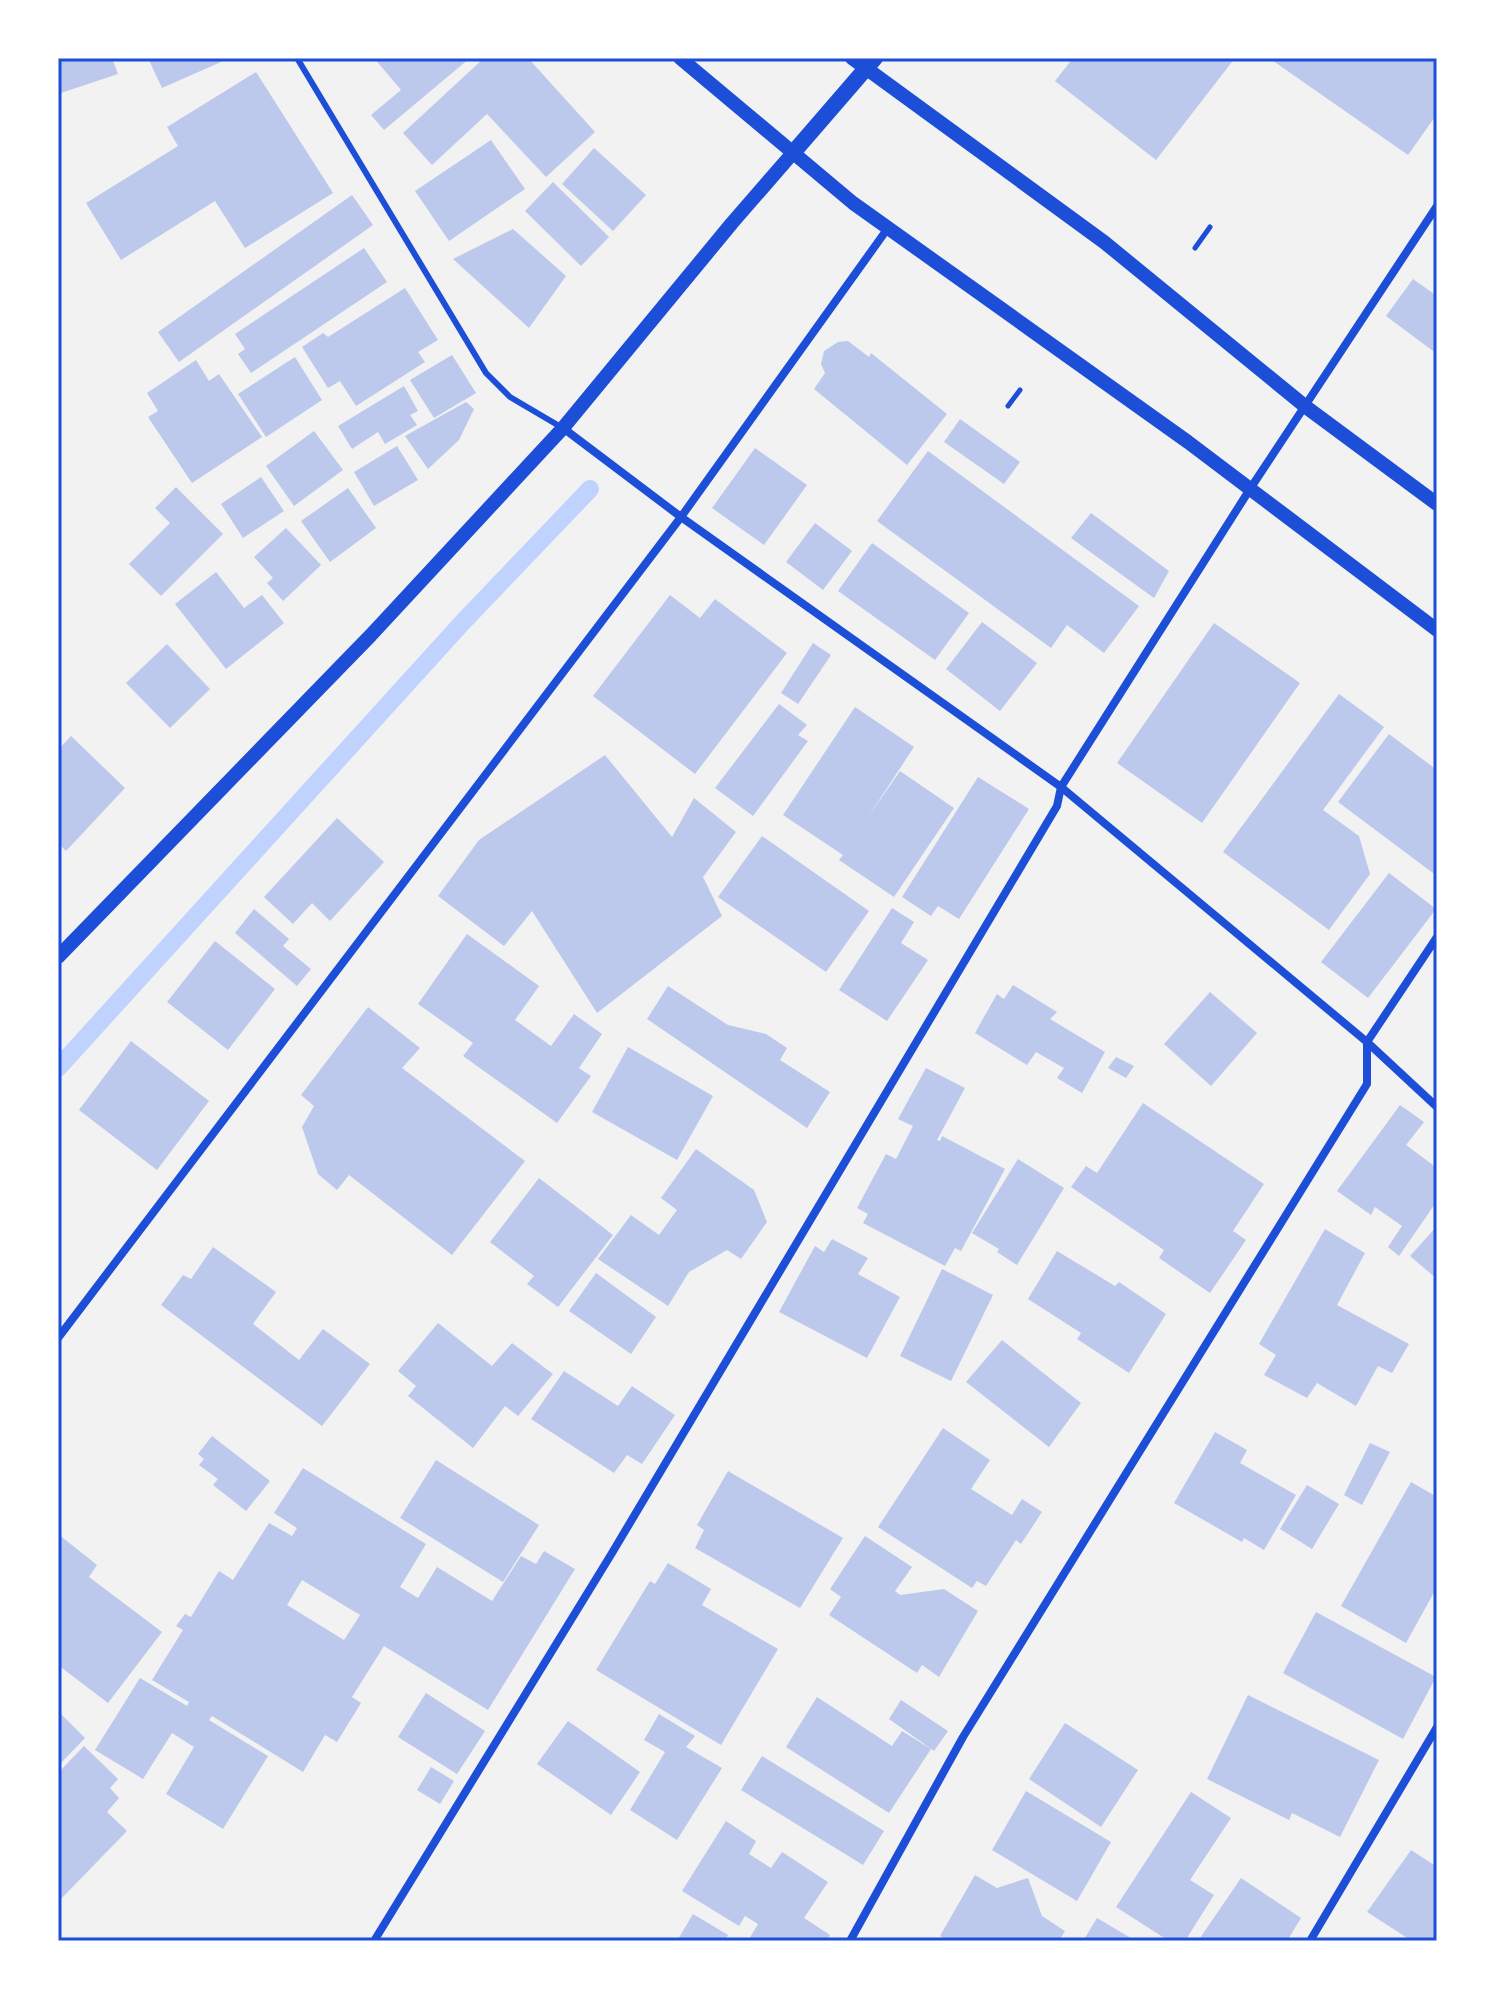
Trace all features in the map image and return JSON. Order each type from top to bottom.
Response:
[{"type":"main road","points":[[792,154],[864,62]]},
{"type":"street","points":[[680,58],[792,154],[888,228],[1250,489],[1437,630]]},
{"type":"street","points":[[864,62],[1104,242],[1306,407],[1437,504]]},
{"type":"street","points":[[58,957],[371,635],[563,428],[792,154]]},
{"type":"street","points":[[374,1941],[612,1553],[1057,806],[1061,787],[1250,489],[1437,206]]},
{"type":"street","points":[[58,1338],[681,517],[888,228]]},
{"type":"street","points":[[563,428],[681,517],[1061,787],[1367,1042],[1437,1107]]},
{"type":"street","points":[[850,1941],[963,1737],[1367,1084],[1367,1042],[1437,937]]},
{"type":"street","points":[[1310,1941],[1437,1727]]},
{"type":"lane","points":[[297,58],[486,373],[510,397],[563,428]]},
{"type":"path","points":[[1195,248],[1210,227]]},
{"type":"path","points":[[1008,406],[1020,390]]},
{"type":"building","points":[[58,58],[112,58],[118,74],[58,94]]},
{"type":"building","points":[[148,58],[230,58],[162,88]]},
{"type":"building","points":[[374,58],[470,58],[384,130],[371,115],[401,90]]},
{"type":"building","points":[[484,58],[528,58],[595,132],[546,177],[487,114],[432,165],[403,133]]},
{"type":"building","points":[[1073,58],[1235,58],[1156,160],[1055,81]]},
{"type":"building","points":[[1269,58],[1435,58],[1437,114],[1408,155]]},
{"type":"building","points":[[256,72],[333,193],[245,248],[215,201],[121,260],[86,203],[178,146],[167,127]]},
{"type":"building","points":[[491,140],[525,189],[449,241],[415,191]]},
{"type":"building","points":[[594,148],[646,195],[613,231],[562,184]]},
{"type":"building","points":[[553,182],[609,237],[581,266],[525,211]]},
{"type":"building","points":[[352,195],[373,225],[179,362],[158,332]]},
{"type":"building","points":[[513,229],[566,276],[529,328],[453,259]]},
{"type":"building","points":[[364,248],[387,282],[251,373],[238,354],[245,349],[235,334]]},
{"type":"building","points":[[1413,279],[1437,296],[1437,354],[1386,316]]},
{"type":"building","points":[[405,288],[438,340],[418,352],[425,362],[356,406],[340,381],[328,388],[302,347],[323,333],[328,337]]},
{"type":"building","points":[[848,341],[869,357],[871,353],[947,414],[907,465],[814,389],[825,373],[821,364],[824,351],[838,342]]},
{"type":"building","points":[[452,355],[476,393],[434,418],[410,380]]},
{"type":"building","points":[[295,357],[322,400],[266,437],[238,394]]},
{"type":"building","points":[[196,360],[209,381],[219,374],[262,437],[192,483],[148,417],[158,411],[147,393]]},
{"type":"building","points":[[404,386],[418,411],[410,415],[417,425],[385,444],[378,432],[352,449],[338,426]]},
{"type":"building","points":[[466,402],[474,409],[459,440],[428,469],[405,436]]},
{"type":"building","points":[[960,419],[1020,462],[1004,484],[944,442]]},
{"type":"building","points":[[314,431],[343,470],[294,506],[266,466]]},
{"type":"building","points":[[397,446],[418,480],[374,506],[354,472]]},
{"type":"building","points":[[755,448],[807,485],[764,545],[712,508]]},
{"type":"building","points":[[928,451],[1139,606],[1104,653],[1067,625],[1051,648],[877,521]]},
{"type":"building","points":[[261,477],[284,511],[243,538],[221,504]]},
{"type":"building","points":[[176,487],[223,534],[161,596],[129,564],[170,523],[155,508]]},
{"type":"building","points":[[348,488],[376,528],[330,562],[301,521]]},
{"type":"building","points":[[1091,513],[1169,571],[1154,598],[1071,538]]},
{"type":"building","points":[[815,523],[852,551],[823,590],[786,562]]},
{"type":"building","points":[[286,528],[321,565],[283,601],[267,583],[273,578],[254,557]]},
{"type":"building","points":[[872,543],[969,613],[935,660],[838,591]]},
{"type":"building","points":[[216,572],[244,608],[262,595],[284,623],[226,669],[175,604]]},
{"type":"building","points":[[670,595],[700,618],[715,599],[787,653],[695,774],[593,696]]},
{"type":"building","points":[[982,622],[1037,663],[1000,711],[946,669]]},
{"type":"building","points":[[1214,623],[1300,683],[1202,823],[1117,763]]},
{"type":"building","points":[[813,643],[831,655],[798,704],[781,693]]},
{"type":"building","points":[[167,644],[210,689],[170,728],[126,683]]},
{"type":"building","points":[[1339,694],[1384,727],[1323,810],[1359,836],[1370,874],[1329,930],[1223,852]]},
{"type":"building","points":[[779,704],[807,725],[798,735],[808,741],[753,816],[715,788]]},
{"type":"building","points":[[855,707],[914,747],[868,817],[900,771],[954,808],[894,897],[839,860],[843,855],[783,815]]},
{"type":"building","points":[[1389,734],[1437,770],[1437,876],[1338,802]]},
{"type":"building","points":[[71,736],[125,788],[66,851],[58,843],[58,750]]},
{"type":"building","points":[[605,755],[672,837],[694,798],[736,832],[703,877],[722,916],[597,1013],[532,911],[504,946],[438,896],[479,840]]},
{"type":"building","points":[[978,777],[1029,809],[959,919],[938,906],[931,916],[902,897]]},
{"type":"building","points":[[337,818],[384,862],[330,921],[312,903],[293,924],[264,897]]},
{"type":"building","points":[[762,836],[869,911],[826,972],[718,897]]},
{"type":"building","points":[[1389,873],[1436,909],[1368,998],[1321,962]]},
{"type":"building","points":[[892,908],[914,922],[901,943],[928,960],[887,1021],[839,990]]},
{"type":"building","points":[[254,909],[289,939],[283,946],[311,969],[297,986],[235,933]]},
{"type":"building","points":[[467,934],[539,986],[515,1020],[551,1046],[574,1014],[602,1034],[579,1068],[591,1076],[557,1123],[463,1056],[473,1043],[418,1004]]},
{"type":"building","points":[[215,941],[275,989],[228,1050],[167,1002]]},
{"type":"building","points":[[1013,985],[1057,1012],[1050,1019],[1105,1052],[1082,1093],[1057,1078],[1064,1068],[1036,1052],[1027,1065],[975,1033],[997,994],[1004,999]]},
{"type":"building","points":[[668,986],[728,1025],[766,1034],[787,1048],[780,1060],[830,1092],[807,1128],[647,1019]]},
{"type":"building","points":[[1210,992],[1257,1033],[1211,1086],[1164,1044]]},
{"type":"building","points":[[368,1007],[420,1048],[402,1068],[525,1161],[452,1255],[349,1175],[337,1190],[318,1174],[302,1127],[314,1106],[301,1095]]},
{"type":"building","points":[[131,1041],[209,1101],[157,1170],[79,1110]]},
{"type":"building","points":[[628,1047],[713,1096],[677,1160],[592,1112]]},
{"type":"building","points":[[1116,1057],[1134,1066],[1126,1078],[1108,1068]]},
{"type":"building","points":[[926,1068],[965,1088],[937,1140],[940,1141],[942,1136],[1005,1169],[961,1251],[955,1248],[945,1266],[863,1223],[868,1214],[857,1208],[886,1154],[896,1159],[913,1126],[898,1119]]},
{"type":"building","points":[[1143,1103],[1264,1184],[1233,1231],[1246,1240],[1210,1293],[1159,1258],[1164,1250],[1071,1187],[1086,1166],[1097,1173]]},
{"type":"building","points":[[1400,1105],[1424,1122],[1406,1145],[1437,1168],[1437,1201],[1399,1256],[1388,1247],[1402,1226],[1375,1207],[1371,1215],[1337,1191]]},
{"type":"building","points":[[696,1149],[754,1190],[767,1222],[741,1259],[727,1250],[689,1272],[668,1306],[598,1259],[631,1215],[659,1235],[677,1210],[661,1198]]},
{"type":"building","points":[[1018,1159],[1064,1188],[1017,1265],[997,1252],[999,1249],[972,1233]]},
{"type":"building","points":[[539,1178],[613,1235],[558,1307],[527,1284],[534,1276],[490,1242]]},
{"type":"building","points":[[1437,1226],[1437,1279],[1410,1256]]},
{"type":"building","points":[[1325,1229],[1365,1253],[1337,1305],[1409,1344],[1392,1373],[1378,1366],[1356,1406],[1317,1383],[1307,1398],[1264,1375],[1276,1355],[1259,1344]]},
{"type":"building","points":[[832,1239],[868,1258],[858,1274],[900,1297],[867,1358],[779,1312],[815,1246],[824,1252]]},
{"type":"building","points":[[213,1247],[276,1292],[253,1324],[299,1360],[323,1329],[370,1364],[322,1426],[161,1305],[183,1275],[191,1279]]},
{"type":"building","points":[[1057,1251],[1115,1286],[1119,1282],[1166,1314],[1129,1373],[1077,1339],[1081,1333],[1028,1299]]},
{"type":"building","points":[[942,1269],[993,1295],[951,1381],[900,1356]]},
{"type":"building","points":[[596,1273],[656,1317],[631,1354],[569,1311]]},
{"type":"building","points":[[438,1323],[492,1366],[512,1343],[553,1374],[518,1416],[505,1406],[473,1448],[408,1396],[416,1386],[398,1371]]},
{"type":"building","points":[[1002,1340],[1081,1403],[1049,1447],[966,1382]]},
{"type":"building","points":[[564,1371],[618,1406],[632,1386],[675,1415],[642,1464],[627,1455],[614,1473],[531,1419]]},
{"type":"building","points":[[943,1428],[990,1460],[971,1489],[1012,1515],[1022,1499],[1042,1512],[1021,1544],[1016,1540],[986,1586],[977,1581],[972,1588],[878,1527]]},
{"type":"building","points":[[1215,1432],[1247,1450],[1240,1463],[1296,1495],[1264,1550],[1244,1538],[1242,1542],[1174,1503]]},
{"type":"building","points":[[212,1436],[270,1481],[246,1511],[213,1485],[218,1479],[199,1465],[204,1459],[198,1454]]},
{"type":"building","points":[[1370,1443],[1390,1452],[1362,1505],[1344,1495]]},
{"type":"building","points":[[436,1460],[539,1525],[503,1582],[400,1518]]},
{"type":"building","points":[[303,1468],[426,1544],[400,1587],[418,1598],[437,1567],[492,1601],[521,1556],[536,1564],[544,1551],[575,1569],[488,1710],[384,1646],[352,1697],[361,1703],[337,1742],[325,1735],[303,1772],[212,1716],[209,1720],[268,1756],[223,1829],[166,1794],[194,1747],[172,1733],[143,1779],[95,1750],[140,1678],[187,1706],[189,1702],[152,1680],[183,1630],[176,1626],[185,1614],[191,1617],[219,1571],[233,1580],[269,1523],[292,1536],[297,1528],[274,1513]],"holes":[[[302,1580],[360,1615],[344,1640],[287,1605]]]},
{"type":"building","points":[[728,1471],[843,1538],[800,1608],[695,1548],[704,1530],[697,1525]]},
{"type":"building","points":[[1411,1482],[1437,1497],[1437,1587],[1406,1643],[1341,1606]]},
{"type":"building","points":[[1307,1485],[1339,1504],[1312,1549],[1280,1529]]},
{"type":"building","points":[[58,1534],[97,1565],[89,1577],[162,1632],[108,1703],[58,1665]]},
{"type":"building","points":[[865,1536],[912,1567],[895,1591],[900,1595],[944,1589],[978,1611],[939,1677],[922,1665],[917,1673],[829,1615],[841,1597],[830,1589]]},
{"type":"building","points":[[668,1563],[711,1589],[702,1605],[778,1649],[721,1745],[596,1670],[650,1581],[655,1584]]},
{"type":"building","points":[[1316,1612],[1436,1677],[1403,1739],[1283,1673]]},
{"type":"building","points":[[426,1693],[485,1731],[457,1774],[398,1737]]},
{"type":"building","points":[[1248,1695],[1379,1760],[1340,1837],[1292,1813],[1289,1820],[1207,1779]]},
{"type":"building","points":[[817,1697],[892,1746],[902,1731],[931,1749],[889,1813],[786,1747]]},
{"type":"building","points":[[901,1700],[948,1731],[934,1751],[889,1719]]},
{"type":"building","points":[[58,1711],[85,1738],[58,1766]]},
{"type":"building","points":[[659,1714],[695,1736],[686,1747],[722,1768],[677,1840],[630,1810],[665,1752],[644,1740]]},
{"type":"building","points":[[568,1721],[640,1772],[611,1815],[537,1764]]},
{"type":"building","points":[[1065,1723],[1138,1770],[1101,1827],[1029,1779]]},
{"type":"building","points":[[84,1746],[118,1779],[110,1788],[119,1798],[107,1812],[127,1831],[58,1902],[58,1773]]},
{"type":"building","points":[[762,1756],[884,1831],[863,1865],[741,1790]]},
{"type":"building","points":[[431,1767],[454,1781],[440,1804],[417,1790]]},
{"type":"building","points":[[1026,1791],[1111,1842],[1077,1901],[992,1850]]},
{"type":"building","points":[[1191,1792],[1231,1818],[1190,1880],[1214,1895],[1185,1941],[1169,1941],[1116,1907]]},
{"type":"building","points":[[726,1821],[756,1841],[749,1854],[771,1868],[782,1852],[828,1882],[804,1918],[830,1935],[826,1941],[748,1941],[758,1924],[745,1916],[739,1926],[682,1891]]},
{"type":"building","points":[[1411,1850],[1437,1867],[1437,1941],[1412,1941],[1367,1912]]},
{"type":"building","points":[[975,1875],[997,1888],[1028,1878],[1042,1916],[1065,1931],[1059,1941],[949,1941],[940,1936]]},
{"type":"building","points":[[1241,1878],[1301,1918],[1287,1941],[1198,1941]]},
{"type":"building","points":[[693,1914],[728,1935],[725,1941],[677,1941]]},
{"type":"building","points":[[1097,1918],[1136,1941],[1083,1941]]},
{"type":"waterway","points":[[58,1068],[462,623],[590,489]]}]
